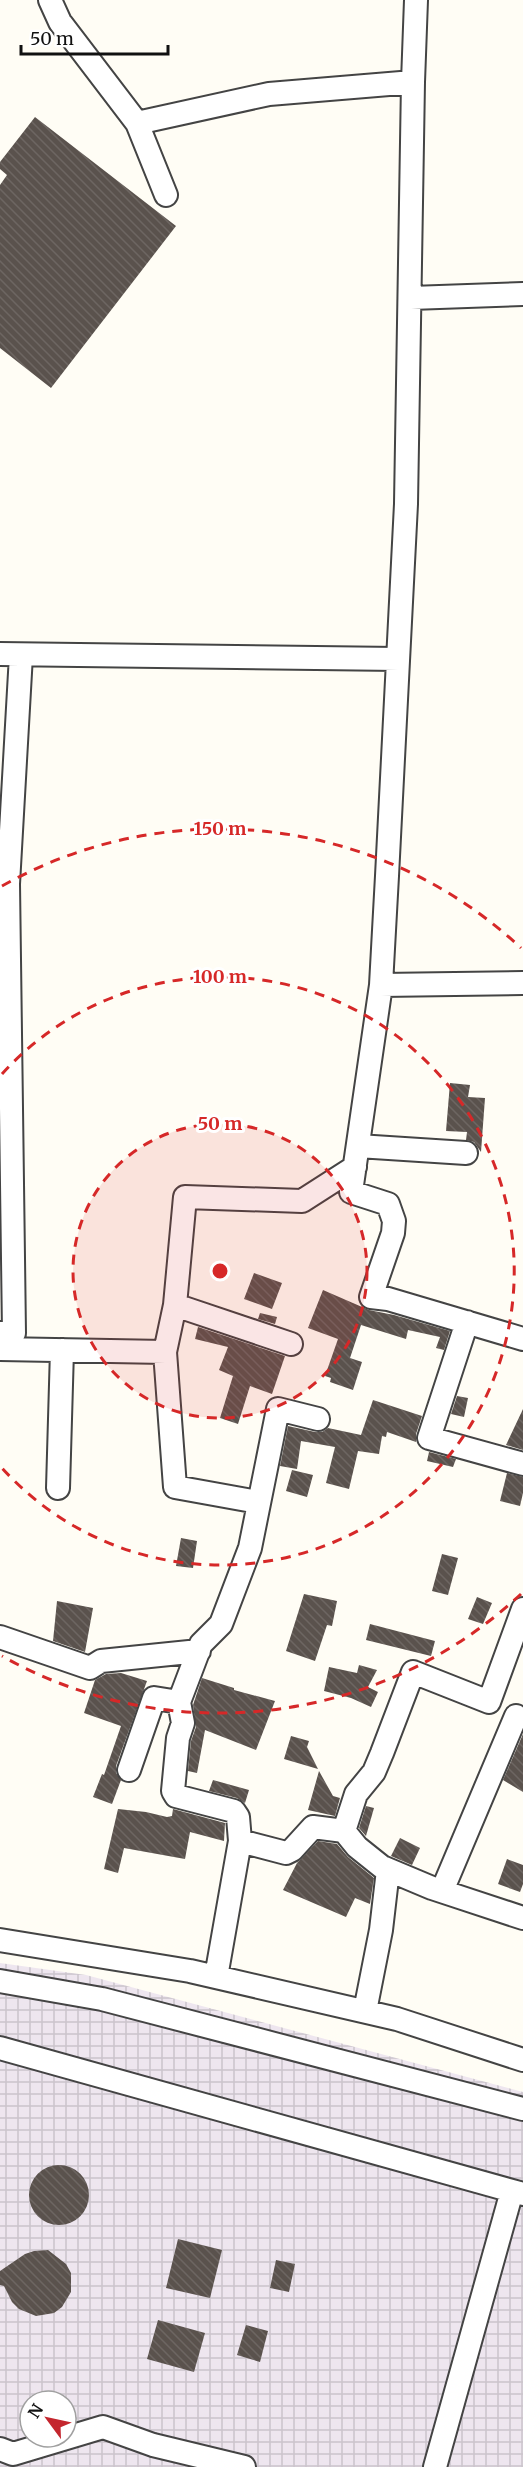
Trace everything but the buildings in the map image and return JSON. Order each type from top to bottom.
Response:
[{"type":"street","points":[[51,0],[60,22],[137,123],[166,195]]},
{"type":"street","points":[[416,0],[412,82],[411,298],[406,504],[381,985],[351,1192],[387,1204],[394,1221],[393,1233],[371,1297],[388,1299],[523,1339]]},
{"type":"street","points":[[137,123],[269,94],[412,82]]},
{"type":"street","points":[[411,298],[523,294]]},
{"type":"street","points":[[0,1333],[14,1333],[8,884],[10,654],[398,658]]},
{"type":"street","points":[[381,985],[523,983]]},
{"type":"street","points":[[258,1502],[175,1487],[165,1352],[175,1305],[184,1197],[302,1201],[357,1156],[466,1153]]},
{"type":"street","points":[[175,1305],[291,1344]]},
{"type":"street","points":[[467,1323],[429,1438],[523,1464]]},
{"type":"street","points":[[0,1349],[165,1352]]},
{"type":"street","points":[[58,1488],[62,1350]]},
{"type":"street","points":[[216,1977],[240,1841],[238,1817],[234,1811],[176,1796],[172,1791],[178,1738],[183,1723],[179,1702],[201,1644],[220,1624],[236,1590],[250,1548],[278,1409],[318,1419]]},
{"type":"street","points":[[489,1702],[523,1609]]},
{"type":"street","points":[[0,1637],[90,1668],[101,1660],[199,1651]]},
{"type":"street","points":[[344,1831],[357,1794],[378,1762],[413,1672],[489,1702],[520,1718],[442,1891]]},
{"type":"street","points":[[129,1770],[154,1698],[179,1702]]},
{"type":"street","points":[[240,1841],[286,1853],[292,1850],[313,1827],[344,1831],[357,1847],[388,1870],[523,1918]]},
{"type":"street","points":[[364,2012],[381,1930],[388,1870]]},
{"type":"street","points":[[0,1940],[216,1977],[397,2019],[523,2060]]},
{"type":"street","points":[[0,1981],[102,1999],[523,2109]]},
{"type":"street","points":[[0,2048],[517,2193],[435,2467]]},
{"type":"street","points":[[0,2449],[13,2454],[103,2427],[153,2445],[243,2467]]},
{"type":"shaded area","points":[[0,1963],[86,1975],[523,2092],[523,2467],[0,2467]]}]
